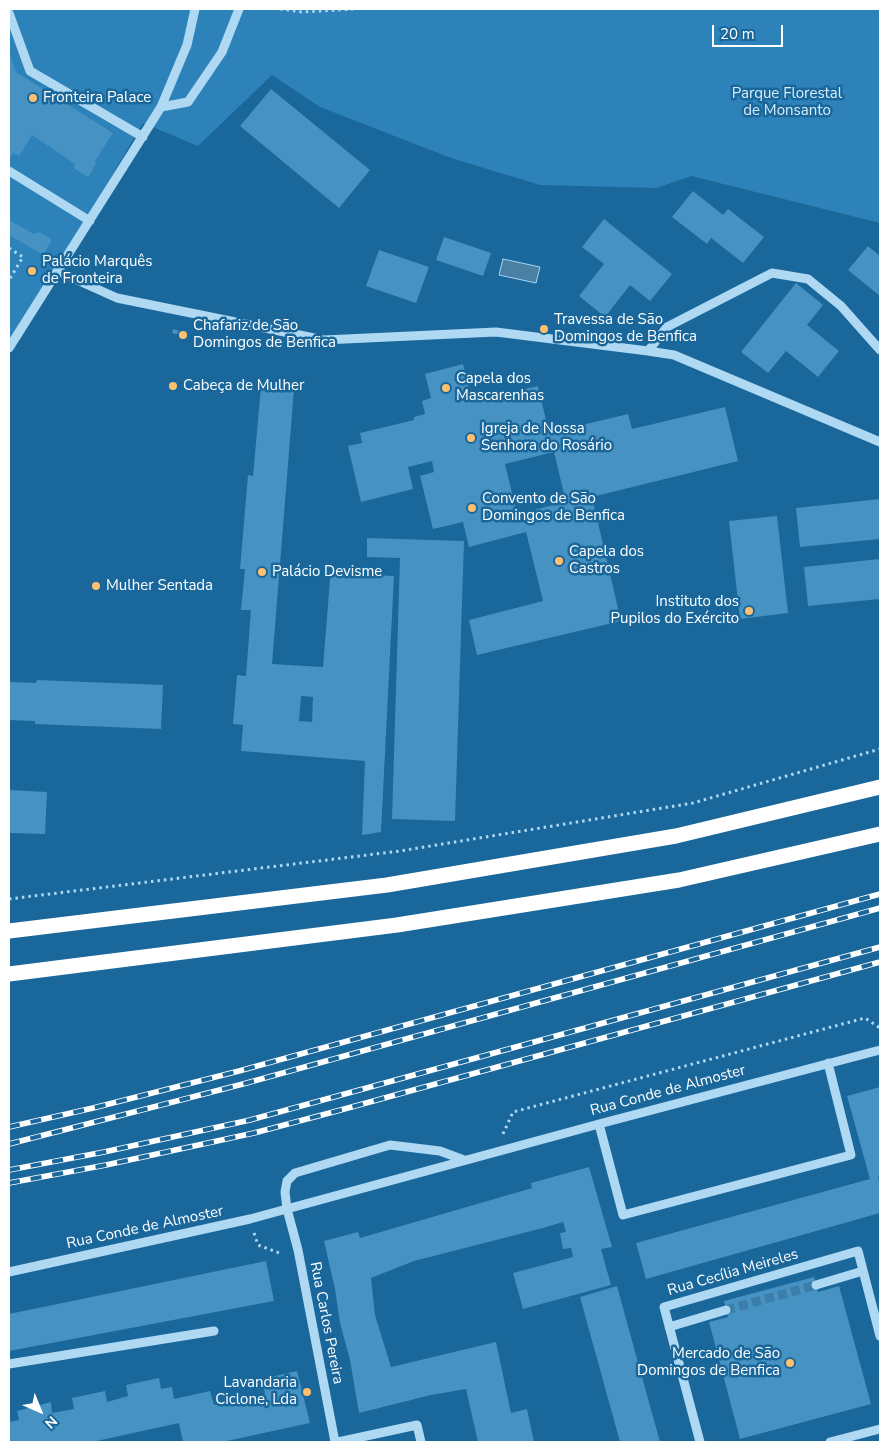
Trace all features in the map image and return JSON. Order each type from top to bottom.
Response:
[{"type":"highway","points":[[9,931],[387,885],[676,836],[880,787]]},
{"type":"highway","points":[[9,974],[397,925],[582,896],[679,880],[880,834]]},
{"type":"street","points":[[9,348],[161,106],[187,45],[195,9]]},
{"type":"street","points":[[161,106],[188,102],[222,52],[239,9]]},
{"type":"street","points":[[9,14],[30,71],[143,137]]},
{"type":"street","points":[[9,172],[90,221]]},
{"type":"street","points":[[57,271],[117,298],[324,340],[496,332],[648,350],[674,355],[880,442]]},
{"type":"street","points":[[648,350],[667,326],[772,273],[808,279],[841,306],[880,350]]},
{"type":"street","name":"Rua Conde de Almoster","points":[[9,1272],[250,1219],[464,1160],[880,1050]]},
{"type":"street","points":[[599,1124],[623,1215],[851,1155],[828,1063]]},
{"type":"street","points":[[287,1209],[285,1192],[288,1181],[295,1172],[390,1145],[440,1150],[464,1160]]},
{"type":"street","name":"Rua Carlos Pereira","points":[[287,1209],[298,1250],[336,1442]]},
{"type":"street","name":"Rua Cecília Meireles","points":[[700,1442],[664,1307],[858,1251],[880,1336]]},
{"type":"street","points":[[816,1285],[863,1271]]},
{"type":"street","points":[[669,1327],[726,1310]]},
{"type":"street","points":[[9,1364],[214,1331]]},
{"type":"street","points":[[336,1442],[417,1425],[421,1442]]},
{"type":"street","points":[[830,1442],[880,1429]]},
{"type":"path","points":[[280,9],[302,12],[354,9]]},
{"type":"path","points":[[9,248],[23,257],[9,280]]},
{"type":"path","points":[[9,899],[400,851],[693,803],[880,749]]},
{"type":"path","points":[[250,1219],[258,1245],[281,1255],[298,1250]]},
{"type":"green space","name":"Parque Florestal de Monsanto","points":[[9,9],[880,9],[880,223],[691,176],[657,188],[540,185],[451,158],[320,107],[272,75],[198,146],[143,123],[9,349]]},
{"type":"shaded area","points":[[503,259],[540,267],[536,283],[499,275]]},
{"type":"building","name":"Fronteira Palace","points":[[9,53],[16,72],[113,133],[95,161],[96,164],[89,176],[75,169],[75,164],[32,135],[19,156],[13,153],[9,160]]},
{"type":"building","points":[[271,89],[370,170],[339,208],[240,126]]},
{"type":"building","points":[[693,191],[723,215],[728,209],[764,237],[743,263],[711,238],[707,244],[672,217]]},
{"type":"building","points":[[604,219],[672,274],[650,301],[630,285],[605,317],[579,296],[604,264],[582,247]]},
{"type":"building","points":[[9,220],[34,234],[39,232],[51,239],[44,253],[42,254],[9,235]]},
{"type":"building","points":[[444,237],[491,253],[483,276],[436,260]]},
{"type":"building","points":[[868,246],[880,256],[880,296],[848,270]]},
{"type":"building","points":[[379,250],[429,267],[416,303],[366,286]]},
{"type":"building","points":[[796,283],[823,305],[807,325],[839,351],[818,377],[786,351],[768,373],[741,352]]},
{"type":"building","name":"Chafariz de São Domingos de Benfica","points":[[173,329],[187,333],[186,337],[172,333]]},
{"type":"building","name":"Convento de São Domingos de Benfica","points":[[463,364],[472,402],[538,386],[549,433],[628,414],[632,429],[725,407],[738,461],[592,497],[621,621],[477,655],[469,620],[543,601],[526,532],[469,547],[463,522],[433,529],[420,476],[434,472],[432,461],[408,467],[413,489],[361,502],[348,446],[362,443],[360,433],[414,420],[414,417],[425,414],[422,401],[431,398],[425,374]],"holes":[[[554,452],[566,502],[517,514],[505,464]]]},
{"type":"building","name":"Palácio Devisme","points":[[261,387],[294,389],[272,664],[323,667],[331,567],[374,575],[394,576],[381,832],[362,835],[365,761],[241,751],[243,725],[233,724],[237,675],[246,676],[251,610],[241,610],[245,569],[240,569],[248,475],[253,476]],"holes":[[[301,696],[313,697],[312,722],[299,721]]]},
{"type":"building","points":[[880,499],[880,539],[800,547],[796,508]]},
{"type":"building","points":[[777,516],[788,613],[740,619],[729,521]]},
{"type":"building","name":"Convento de São Domingos de Benfica","points":[[367,538],[464,541],[455,821],[392,819],[400,558],[367,557]]},
{"type":"building","points":[[880,559],[880,599],[808,606],[804,567]]},
{"type":"building","points":[[37,680],[163,685],[161,729],[35,724],[35,721],[9,720],[9,682],[36,683]]},
{"type":"building","points":[[9,790],[47,792],[45,834],[9,833]]},
{"type":"building","points":[[880,1087],[880,1176],[878,1176],[880,1213],[646,1279],[636,1243],[870,1179],[847,1096]]},
{"type":"building","points":[[589,1167],[612,1247],[601,1249],[611,1285],[523,1309],[513,1273],[573,1257],[571,1248],[563,1249],[560,1233],[566,1232],[563,1222],[414,1261],[371,1278],[375,1315],[391,1367],[496,1342],[511,1413],[527,1409],[534,1442],[478,1442],[466,1389],[431,1395],[359,1413],[350,1360],[340,1323],[335,1289],[324,1241],[358,1232],[360,1238],[532,1188],[531,1183]]},
{"type":"building","points":[[266,1261],[274,1301],[9,1351],[9,1314]]},
{"type":"building","name":"Mercado de São Domingos de Benfica","points":[[814,1277],[818,1292],[839,1286],[871,1404],[740,1439],[709,1322],[728,1317],[724,1301]]},
{"type":"building","points":[[617,1286],[660,1442],[620,1442],[580,1297]]},
{"type":"building","points":[[297,1371],[310,1423],[222,1442],[183,1442],[179,1423],[92,1442],[9,1442],[9,1422],[19,1420],[17,1411],[51,1402],[52,1413],[74,1409],[72,1398],[105,1391],[107,1402],[128,1396],[126,1385],[159,1378],[161,1389],[172,1387],[174,1399],[210,1391],[214,1405],[265,1394],[262,1379]]},
{"type":"tunnel","points":[[726,1310],[816,1285]]},
{"type":"railway","points":[[9,1127],[239,1071],[880,894]]},
{"type":"railway","points":[[9,1144],[243,1084],[880,908]]},
{"type":"railway","points":[[9,1170],[104,1152],[250,1120],[880,947]]},
{"type":"railway","points":[[9,1183],[106,1165],[254,1133],[880,962]]},
{"type":"place","name":"Fronteira Palace","points":[[33,98]]},
{"type":"place","name":"Palácio Marquês de Fronteira","points":[[32,271]]},
{"type":"place","name":"Travessa de São Domingos de Benfica","points":[[544,329]]},
{"type":"place","name":"Chafariz de São Domingos de Benfica","points":[[183,335]]},
{"type":"place","name":"Cabeça de Mulher","points":[[173,386]]},
{"type":"place","name":"Capela dos Mascarenhas","points":[[446,388]]},
{"type":"place","name":"Igreja de Nossa Senhora do Rosário","points":[[471,438]]},
{"type":"place","name":"Convento de São Domingos de Benfica","points":[[472,508]]},
{"type":"place","name":"Capela dos Castros","points":[[559,561]]},
{"type":"place","name":"Palácio Devisme","points":[[262,572]]},
{"type":"place","name":"Mulher Sentada","points":[[96,586]]},
{"type":"place","name":"Instituto dos Pupilos do Exército","points":[[749,611]]},
{"type":"place","name":"Mercado de São Domingos de Benfica","points":[[790,1363]]},
{"type":"place","name":"Lavandaria Ciclone, Lda","points":[[307,1392]]}]
